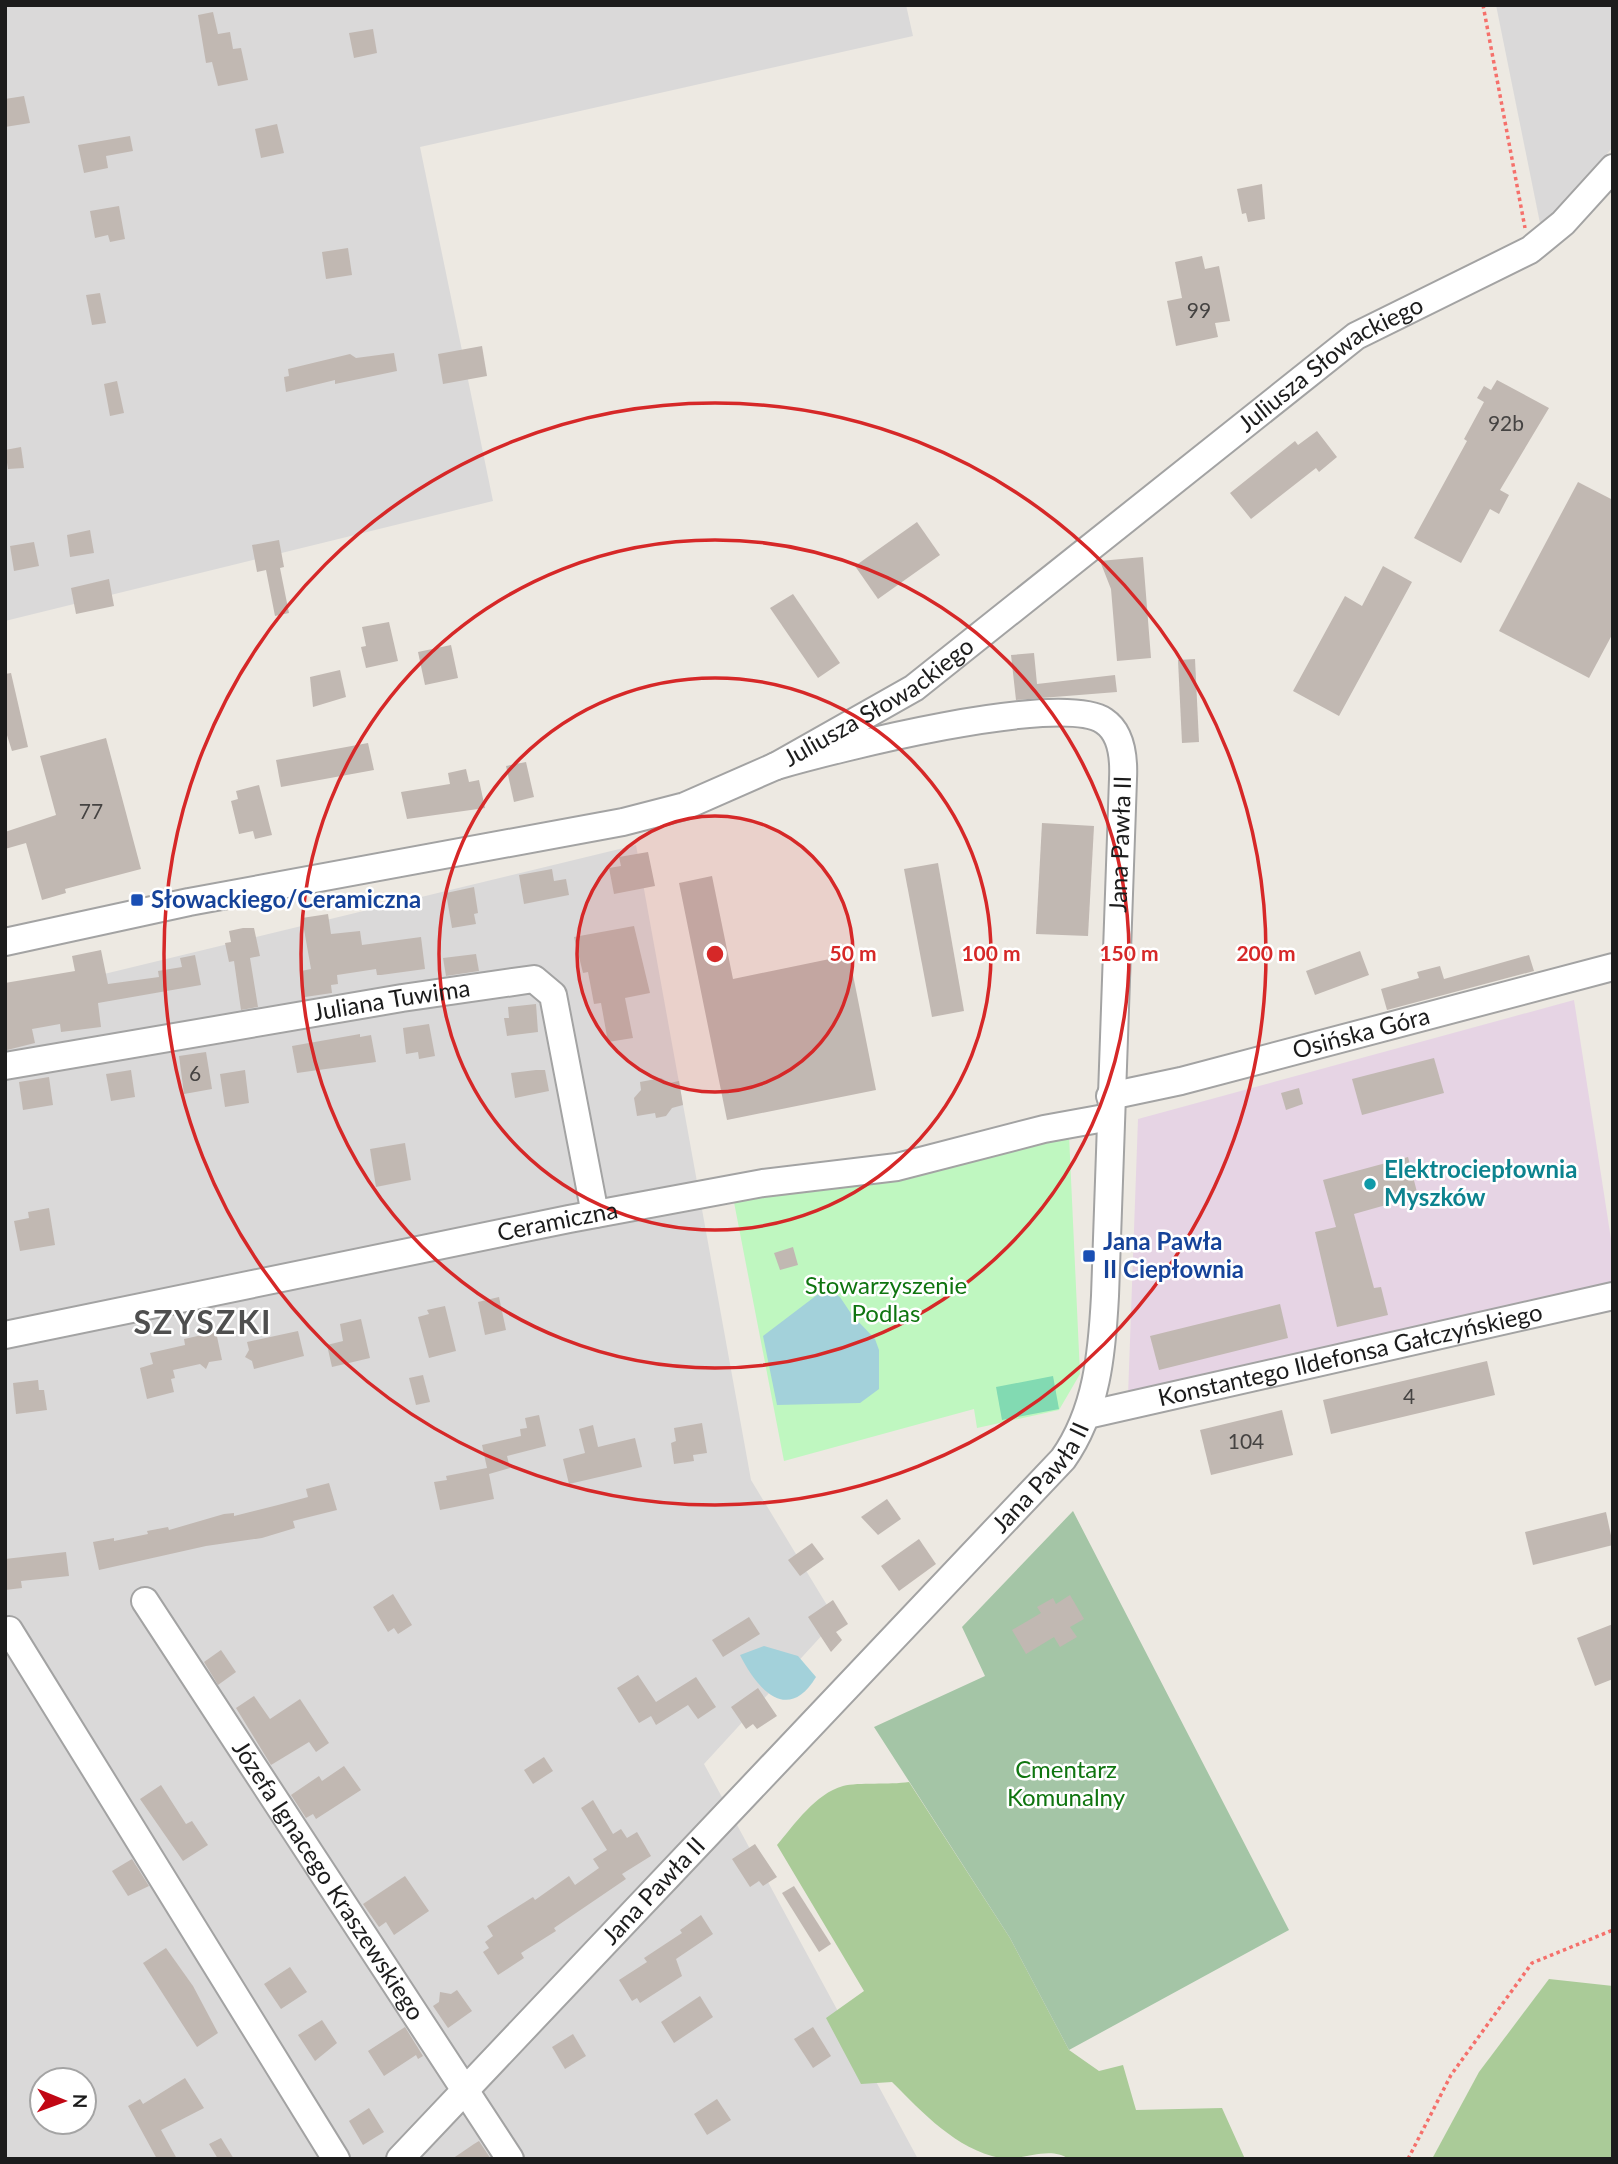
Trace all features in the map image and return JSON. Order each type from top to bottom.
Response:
[{"type":"street","name":"Juliusza Słowackiego","points":[[5,942],[189,902],[623,822],[685,806],[776,766],[914,688],[1356,336],[1530,250],[1563,223],[1613,168]]},
{"type":"street","points":[[914,688],[924,713],[936,721],[950,724]]},
{"type":"street","name":"Jana Pawła II","points":[[400,2159],[1063,1459],[1087,1415],[1102,1342],[1123,779],[1121,746],[1106,722],[1087,714],[1039,715],[950,724],[837,749],[776,766]]},
{"type":"street","name":"Osińska Góra","points":[[1110,1107],[1181,1081],[1613,967]]},
{"type":"street","name":"Juliana Tuwima","points":[[5,1066],[402,998],[534,979],[553,995],[595,1214]]},
{"type":"street","name":"Ceramiczna","points":[[5,1335],[595,1214],[763,1183],[897,1167],[1044,1129],[1110,1107]]},
{"type":"street","name":"Konstantego Ildefonsa Gałczyńskiego","points":[[1087,1415],[1613,1296]]},
{"type":"street","name":"Józefa Ignacego Kraszewskiego","points":[[145,1601],[510,2159]]},
{"type":"street","points":[[9,1630],[336,2159]]},
{"type":"path","points":[[1483,5],[1530,250]]},
{"type":"path","points":[[1408,2159],[1451,2075],[1532,1963],[1613,1930]]},
{"type":"shaded area","points":[[5,5],[906,5],[913,36],[420,147],[493,501],[5,621]]},
{"type":"shaded area","points":[[1496,5],[1613,5],[1613,147],[1541,228]]},
{"type":"shaded area","points":[[636,845],[751,1480],[836,1620],[704,1764],[918,2159],[5,2159],[5,998]]},
{"type":"shaded area","points":[[1574,1000],[1613,1252],[1613,1282],[1128,1396],[1138,1119]]},
{"type":"green space","name":"Stowarzyszenie Podlas","points":[[1069,1135],[1080,1374],[1059,1410],[977,1428],[974,1409],[784,1461],[733,1197]]},
{"type":"green space","points":[[1053,1376],[1059,1409],[1002,1420],[996,1387]]},
{"type":"green space","name":"Cmentarz Komunalny","points":[[1073,1511],[1289,1930],[1069,2050],[1010,1938],[874,1727],[985,1676],[962,1627]]},
{"type":"green space","points":[[909,1782],[1010,1938],[1069,2050],[1099,2071],[1123,2065],[1136,2110],[1222,2108],[1245,2159],[1069,2159],[1052,2154],[1000,2158],[969,2147],[955,2138],[928,2117],[892,2082],[861,2084],[826,2018],[864,1991],[777,1845],[806,1811],[833,1790],[850,1785]]},
{"type":"green space","points":[[1549,1979],[1613,1986],[1613,2159],[1432,2159],[1479,2072]]},
{"type":"water","points":[[831,1291],[840,1297],[852,1315],[875,1339],[879,1350],[879,1389],[860,1403],[777,1405],[763,1336],[817,1295]]},
{"type":"water","points":[[764,1646],[798,1656],[816,1677],[805,1691],[795,1698],[784,1700],[765,1690],[740,1655]]},
{"type":"building","points":[[213,12],[218,34],[230,32],[233,49],[241,48],[248,80],[218,86],[212,62],[206,63],[198,15]]},
{"type":"building","points":[[373,29],[377,53],[354,58],[349,33]]},
{"type":"building","points":[[24,96],[30,123],[5,127],[5,99]]},
{"type":"building","points":[[277,124],[284,153],[261,158],[255,129]]},
{"type":"building","points":[[130,136],[133,151],[106,156],[108,168],[84,173],[78,145]]},
{"type":"building","points":[[1262,184],[1265,219],[1248,222],[1246,213],[1242,214],[1237,189]]},
{"type":"building","points":[[119,206],[125,239],[110,242],[108,235],[95,238],[90,211]]},
{"type":"building","points":[[348,248],[352,275],[326,279],[322,252]]},
{"type":"building","points":[[1202,256],[1205,269],[1219,266],[1230,321],[1215,323],[1218,337],[1176,346],[1167,301],[1182,298],[1175,262]]},
{"type":"building","points":[[100,293],[106,323],[92,325],[86,295]]},
{"type":"building","points":[[482,346],[487,376],[443,384],[438,354]]},
{"type":"building","points":[[394,353],[397,371],[335,384],[335,380],[286,392],[284,377],[289,376],[288,369],[350,354],[356,358]]},
{"type":"building","points":[[1497,380],[1549,408],[1500,490],[1509,495],[1499,514],[1490,509],[1461,563],[1414,538],[1467,441],[1464,439],[1484,402],[1477,398],[1484,386],[1491,390]]},
{"type":"building","points":[[117,381],[124,413],[110,416],[104,384]]},
{"type":"building","points":[[1317,431],[1337,457],[1319,472],[1316,468],[1251,519],[1230,493],[1295,441],[1298,445]]},
{"type":"building","points":[[21,447],[24,468],[8,469],[5,450]]},
{"type":"building","points":[[1578,482],[1613,500],[1613,633],[1589,678],[1499,631]]},
{"type":"building","points":[[917,522],[940,555],[878,599],[855,566]]},
{"type":"building","points":[[90,530],[94,553],[70,557],[67,535]]},
{"type":"building","points":[[279,540],[284,567],[280,568],[289,613],[275,616],[266,570],[257,572],[252,545]]},
{"type":"building","points":[[34,542],[39,566],[14,571],[10,546]]},
{"type":"building","points":[[1143,557],[1151,658],[1117,661],[1111,589],[1100,561]]},
{"type":"building","points":[[1383,566],[1412,582],[1339,716],[1293,691],[1345,596],[1362,606]]},
{"type":"building","points":[[109,579],[114,606],[76,614],[71,588]]},
{"type":"building","points":[[793,594],[840,663],[818,678],[770,608]]},
{"type":"building","points":[[389,622],[398,661],[366,668],[361,647],[366,646],[362,627]]},
{"type":"building","points":[[451,645],[458,678],[425,685],[418,652]]},
{"type":"building","points":[[1034,653],[1037,684],[1115,675],[1117,692],[1016,700],[1011,655]]},
{"type":"building","points":[[1195,659],[1199,742],[1182,743],[1178,660]]},
{"type":"building","points":[[340,670],[346,697],[313,707],[310,677]]},
{"type":"building","points":[[11,673],[28,747],[12,751],[5,729],[5,674]]},
{"type":"building","points":[[106,738],[141,869],[65,889],[66,893],[42,900],[26,843],[5,849],[5,832],[56,815],[40,756]]},
{"type":"building","points":[[368,743],[374,770],[281,787],[276,760]]},
{"type":"building","points":[[526,762],[534,797],[514,802],[506,766]]},
{"type":"building","points":[[466,769],[469,782],[479,780],[485,808],[407,819],[401,792],[450,784],[448,773]]},
{"type":"building","points":[[259,785],[272,835],[255,839],[253,831],[239,834],[231,801],[238,799],[236,791]]},
{"type":"building","points":[[1042,823],[1094,826],[1088,936],[1036,934]]},
{"type":"building","points":[[648,852],[655,886],[614,894],[609,868],[621,866],[619,857]]},
{"type":"building","points":[[938,863],[964,1011],[932,1017],[904,869]]},
{"type":"building","points":[[552,869],[554,881],[566,879],[569,895],[524,904],[519,875]]},
{"type":"building","points":[[712,876],[733,979],[849,955],[876,1090],[727,1120],[679,883]]},
{"type":"building","points":[[474,887],[478,913],[474,914],[476,924],[452,928],[446,893]]},
{"type":"building","points":[[328,914],[331,934],[360,931],[362,945],[421,937],[425,969],[377,975],[376,969],[337,975],[338,984],[331,985],[332,993],[305,997],[301,971],[311,969],[302,918]]},
{"type":"building","points":[[634,926],[650,993],[625,998],[633,1038],[608,1042],[601,1003],[594,1004],[588,972],[583,973],[574,937]]},
{"type":"building","points":[[254,928],[260,956],[250,958],[258,1007],[241,1010],[234,961],[229,962],[225,943],[231,942],[229,931]]},
{"type":"building","points":[[101,950],[108,984],[159,977],[158,971],[182,967],[180,958],[195,955],[201,985],[98,1003],[101,1027],[61,1032],[60,1024],[32,1029],[35,1043],[7,1050],[5,983],[75,971],[72,956]]},
{"type":"building","points":[[1360,951],[1369,975],[1315,995],[1306,971]]},
{"type":"building","points":[[476,954],[479,971],[446,976],[443,958]]},
{"type":"building","points":[[1529,955],[1534,971],[1387,1010],[1381,989],[1419,978],[1417,972],[1440,966],[1444,979]]},
{"type":"building","points":[[536,1004],[538,1032],[507,1036],[504,1018],[509,1018],[508,1007]]},
{"type":"building","points":[[429,1024],[435,1056],[419,1059],[418,1052],[406,1054],[403,1028]]},
{"type":"building","points":[[360,1034],[360,1037],[371,1035],[376,1062],[297,1073],[292,1046]]},
{"type":"building","points":[[206,1052],[212,1089],[184,1094],[179,1056]]},
{"type":"building","points":[[1434,1058],[1444,1093],[1362,1115],[1352,1079]]},
{"type":"building","points":[[131,1070],[135,1097],[111,1101],[106,1074]]},
{"type":"building","points":[[245,1070],[249,1103],[225,1107],[220,1074]]},
{"type":"building","points":[[545,1070],[549,1091],[515,1098],[511,1073]]},
{"type":"building","points":[[49,1077],[53,1105],[23,1110],[19,1082]]},
{"type":"building","points":[[661,1078],[670,1083],[679,1081],[683,1105],[672,1108],[666,1116],[656,1118],[655,1113],[637,1116],[634,1098],[641,1090],[640,1082]]},
{"type":"building","points":[[1299,1088],[1303,1104],[1286,1110],[1281,1093]]},
{"type":"building","points":[[405,1143],[411,1180],[376,1187],[370,1149]]},
{"type":"building","points":[[1408,1157],[1418,1196],[1354,1214],[1374,1288],[1381,1287],[1388,1315],[1337,1327],[1315,1232],[1336,1227],[1323,1180]]},
{"type":"building","points":[[49,1208],[55,1245],[20,1251],[14,1221],[29,1218],[28,1212]]},
{"type":"building","points":[[793,1247],[798,1265],[780,1270],[774,1253]]},
{"type":"building","points":[[499,1297],[506,1330],[485,1335],[478,1302]]},
{"type":"building","points":[[1280,1304],[1288,1338],[1159,1370],[1150,1336]]},
{"type":"building","points":[[445,1306],[456,1351],[429,1358],[418,1317],[429,1314],[427,1310]]},
{"type":"building","points":[[361,1319],[370,1358],[332,1367],[327,1345],[343,1341],[340,1324]]},
{"type":"building","points":[[298,1331],[304,1356],[254,1369],[252,1361],[245,1357],[249,1350],[247,1342]]},
{"type":"building","points":[[216,1332],[222,1360],[209,1362],[206,1369],[200,1364],[173,1370],[175,1378],[171,1379],[174,1392],[147,1399],[140,1368],[153,1364],[150,1353],[185,1345],[184,1339]]},
{"type":"building","points":[[1487,1361],[1495,1395],[1331,1434],[1323,1400]]},
{"type":"building","points":[[423,1375],[430,1402],[416,1405],[409,1378]]},
{"type":"building","points":[[38,1380],[39,1390],[44,1390],[47,1410],[16,1414],[13,1383]]},
{"type":"building","points":[[1282,1410],[1293,1455],[1211,1475],[1200,1430]]},
{"type":"building","points":[[539,1415],[546,1446],[507,1456],[510,1468],[489,1474],[494,1499],[440,1510],[434,1482],[447,1480],[446,1476],[487,1468],[482,1445],[521,1436],[520,1429],[527,1428],[525,1418]]},
{"type":"building","points":[[702,1423],[707,1453],[693,1455],[694,1461],[674,1464],[671,1443],[676,1441],[674,1428]]},
{"type":"building","points":[[593,1425],[598,1447],[635,1438],[642,1467],[569,1484],[563,1459],[585,1453],[579,1429]]},
{"type":"building","points":[[329,1483],[337,1510],[293,1521],[295,1528],[262,1538],[206,1546],[99,1570],[93,1542],[114,1538],[114,1541],[168,1527],[169,1530],[224,1514],[234,1513],[234,1516],[308,1497],[306,1489]]},
{"type":"building","points":[[887,1499],[901,1519],[878,1535],[861,1517]]},
{"type":"building","points":[[1606,1512],[1613,1545],[1533,1565],[1525,1532]]},
{"type":"building","points":[[919,1539],[936,1564],[899,1591],[881,1566]]},
{"type":"building","points":[[812,1543],[824,1559],[800,1576],[788,1560]]},
{"type":"building","points":[[66,1552],[69,1576],[21,1581],[22,1588],[5,1590],[5,1559]]},
{"type":"building","points":[[393,1594],[412,1625],[398,1634],[394,1628],[388,1632],[373,1607]]},
{"type":"building","points":[[1070,1595],[1084,1619],[1070,1627],[1077,1637],[1060,1647],[1054,1637],[1026,1654],[1012,1630],[1041,1613],[1037,1607],[1053,1598],[1056,1604]]},
{"type":"building","points":[[833,1600],[848,1624],[836,1632],[842,1640],[831,1652],[808,1617]]},
{"type":"building","points":[[749,1617],[760,1634],[723,1657],[712,1640]]},
{"type":"building","points":[[1613,1624],[1613,1679],[1595,1686],[1577,1638]]},
{"type":"building","points":[[221,1650],[236,1672],[218,1685],[204,1662]]},
{"type":"building","points":[[638,1675],[656,1702],[696,1677],[716,1707],[698,1719],[688,1705],[656,1725],[651,1716],[639,1723],[617,1688]]},
{"type":"building","points":[[758,1688],[777,1716],[757,1729],[753,1724],[746,1729],[731,1707]]},
{"type":"building","points":[[254,1696],[270,1719],[300,1699],[329,1743],[316,1752],[309,1742],[271,1765],[236,1708]]},
{"type":"building","points":[[544,1757],[553,1771],[533,1784],[524,1770]]},
{"type":"building","points":[[344,1766],[361,1790],[316,1819],[313,1814],[306,1818],[291,1795],[319,1776],[322,1781]]},
{"type":"building","points":[[161,1785],[186,1824],[192,1821],[208,1845],[183,1861],[140,1799]]},
{"type":"building","points":[[593,1800],[613,1834],[621,1829],[627,1838],[637,1832],[651,1856],[622,1874],[626,1879],[554,1928],[556,1931],[521,1953],[524,1958],[498,1975],[483,1952],[489,1948],[485,1942],[493,1936],[487,1926],[533,1897],[535,1900],[569,1876],[575,1885],[599,1868],[593,1859],[607,1850],[581,1808]]},
{"type":"building","points":[[755,1844],[777,1877],[763,1886],[759,1881],[750,1887],[732,1859]]},
{"type":"building","points":[[132,1859],[149,1886],[128,1896],[112,1871]]},
{"type":"building","points":[[405,1876],[429,1911],[394,1935],[386,1922],[379,1927],[363,1904]]},
{"type":"building","points":[[794,1886],[831,1944],[819,1952],[782,1893]]},
{"type":"building","points":[[701,1915],[713,1934],[676,1959],[682,1976],[640,2003],[637,1998],[632,2001],[619,1980],[647,1962],[644,1958],[682,1933],[680,1930]]},
{"type":"building","points":[[166,1948],[193,1986],[218,2033],[197,2047],[143,1963]]},
{"type":"building","points":[[290,1967],[307,1992],[281,2009],[264,1984]]},
{"type":"building","points":[[457,1990],[472,2011],[448,2028],[433,2006],[439,2002],[440,1992],[451,1994]]},
{"type":"building","points":[[700,1996],[713,2017],[674,2043],[661,2022]]},
{"type":"building","points":[[322,2020],[337,2043],[315,2061],[298,2035]]},
{"type":"building","points":[[405,2027],[423,2056],[418,2059],[416,2055],[384,2076],[368,2051]]},
{"type":"building","points":[[813,2027],[831,2056],[813,2068],[794,2039]]},
{"type":"building","points":[[573,2034],[586,2056],[565,2069],[552,2047]]},
{"type":"building","points":[[185,2078],[204,2108],[161,2130],[177,2159],[157,2159],[128,2106],[140,2099],[143,2104]]},
{"type":"building","points":[[717,2099],[731,2120],[707,2135],[694,2114]]},
{"type":"building","points":[[369,2108],[384,2132],[363,2145],[349,2121]]},
{"type":"building","points":[[221,2138],[234,2159],[218,2159],[209,2144]]},
{"type":"building","points":[[479,2141],[491,2159],[452,2159],[474,2144]]},
{"type":"place","name":"Słowackiego/Ceramiczna","points":[[137,900]]},
{"type":"place","name":"Elektrociepłownia Myszków","points":[[1370,1184]]},
{"type":"place","name":"Jana Pawła II Ciepłownia","points":[[1089,1256]]},
{"type":"district","name":"SZYSZKI","points":[[203,1323]]}]
